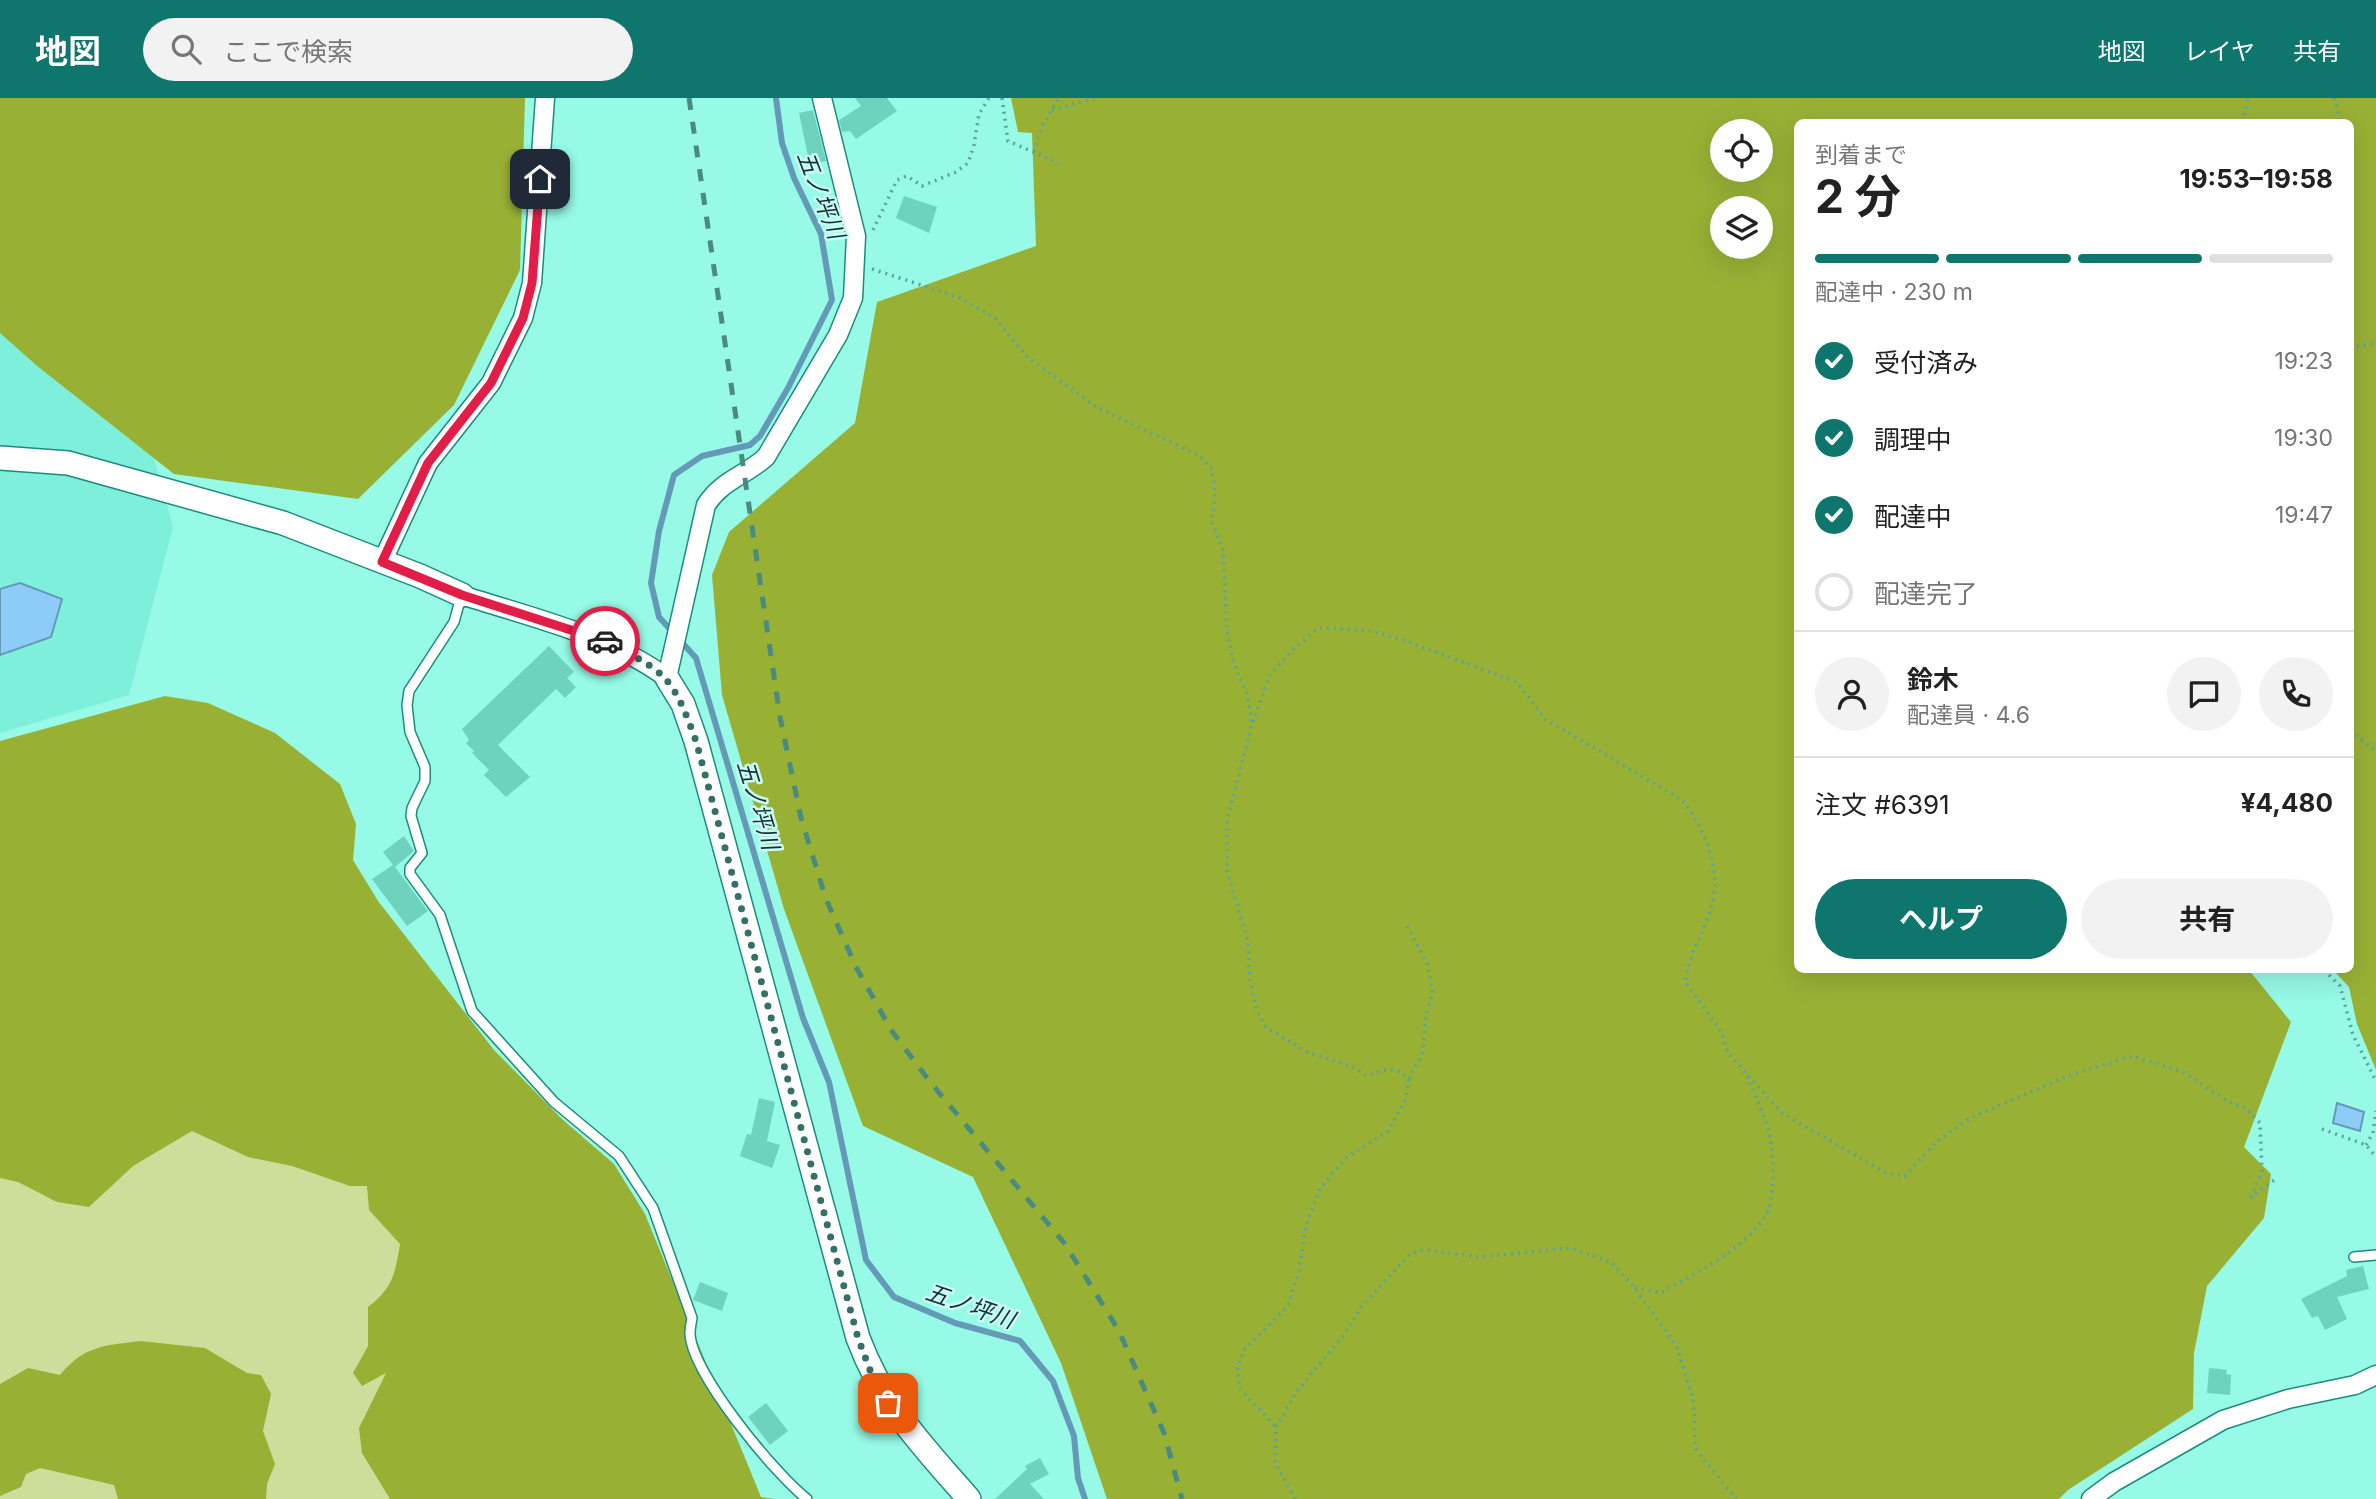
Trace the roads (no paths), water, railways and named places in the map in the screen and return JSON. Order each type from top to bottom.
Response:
[{"type":"street","points":[[382,562],[428,463],[491,383],[523,318],[532,283],[545,98]]},
{"type":"street","points":[[822,98],[854,227],[856,265],[853,298],[838,335],[766,457],[751,471],[733,478],[715,491],[706,505],[670,669],[696,741],[858,1338],[870,1370],[888,1403],[904,1426],[970,1499]]},
{"type":"street","points":[[0,458],[68,463],[283,523],[462,595],[604,640],[643,660],[670,669]]},
{"type":"street","points":[[2091,1499],[2114,1482],[2223,1420],[2288,1399],[2355,1385],[2376,1375]]},
{"type":"lane","points":[[462,595],[454,622],[409,691],[407,720],[425,767],[425,781],[411,816],[422,853],[410,868],[410,874],[440,915],[472,1011],[554,1102],[619,1156],[653,1208],[692,1318],[690,1335],[717,1395],[790,1487],[807,1499]]},
{"type":"lane","points":[[2354,1257],[2376,1255]]},
{"type":"water","points":[[20,583],[62,599],[51,637],[0,655],[0,589]]},
{"type":"water","points":[[2337,1103],[2364,1112],[2360,1131],[2333,1123]]},
{"type":"waterway","name":"五ノ坪川","points":[[776,98],[782,143],[794,178],[821,234],[832,300],[788,388],[760,436],[750,445],[702,456],[674,475],[659,531],[651,583],[659,617],[696,658],[803,1018],[829,1082],[866,1260],[894,1297],[955,1323],[1020,1341],[1053,1381],[1074,1436],[1078,1478],[1085,1499]]},
{"type":"railway","points":[[689,98],[780,717],[801,818],[826,899],[856,967],[891,1030],[931,1083],[1065,1244],[1119,1331],[1164,1433],[1182,1499]]}]
